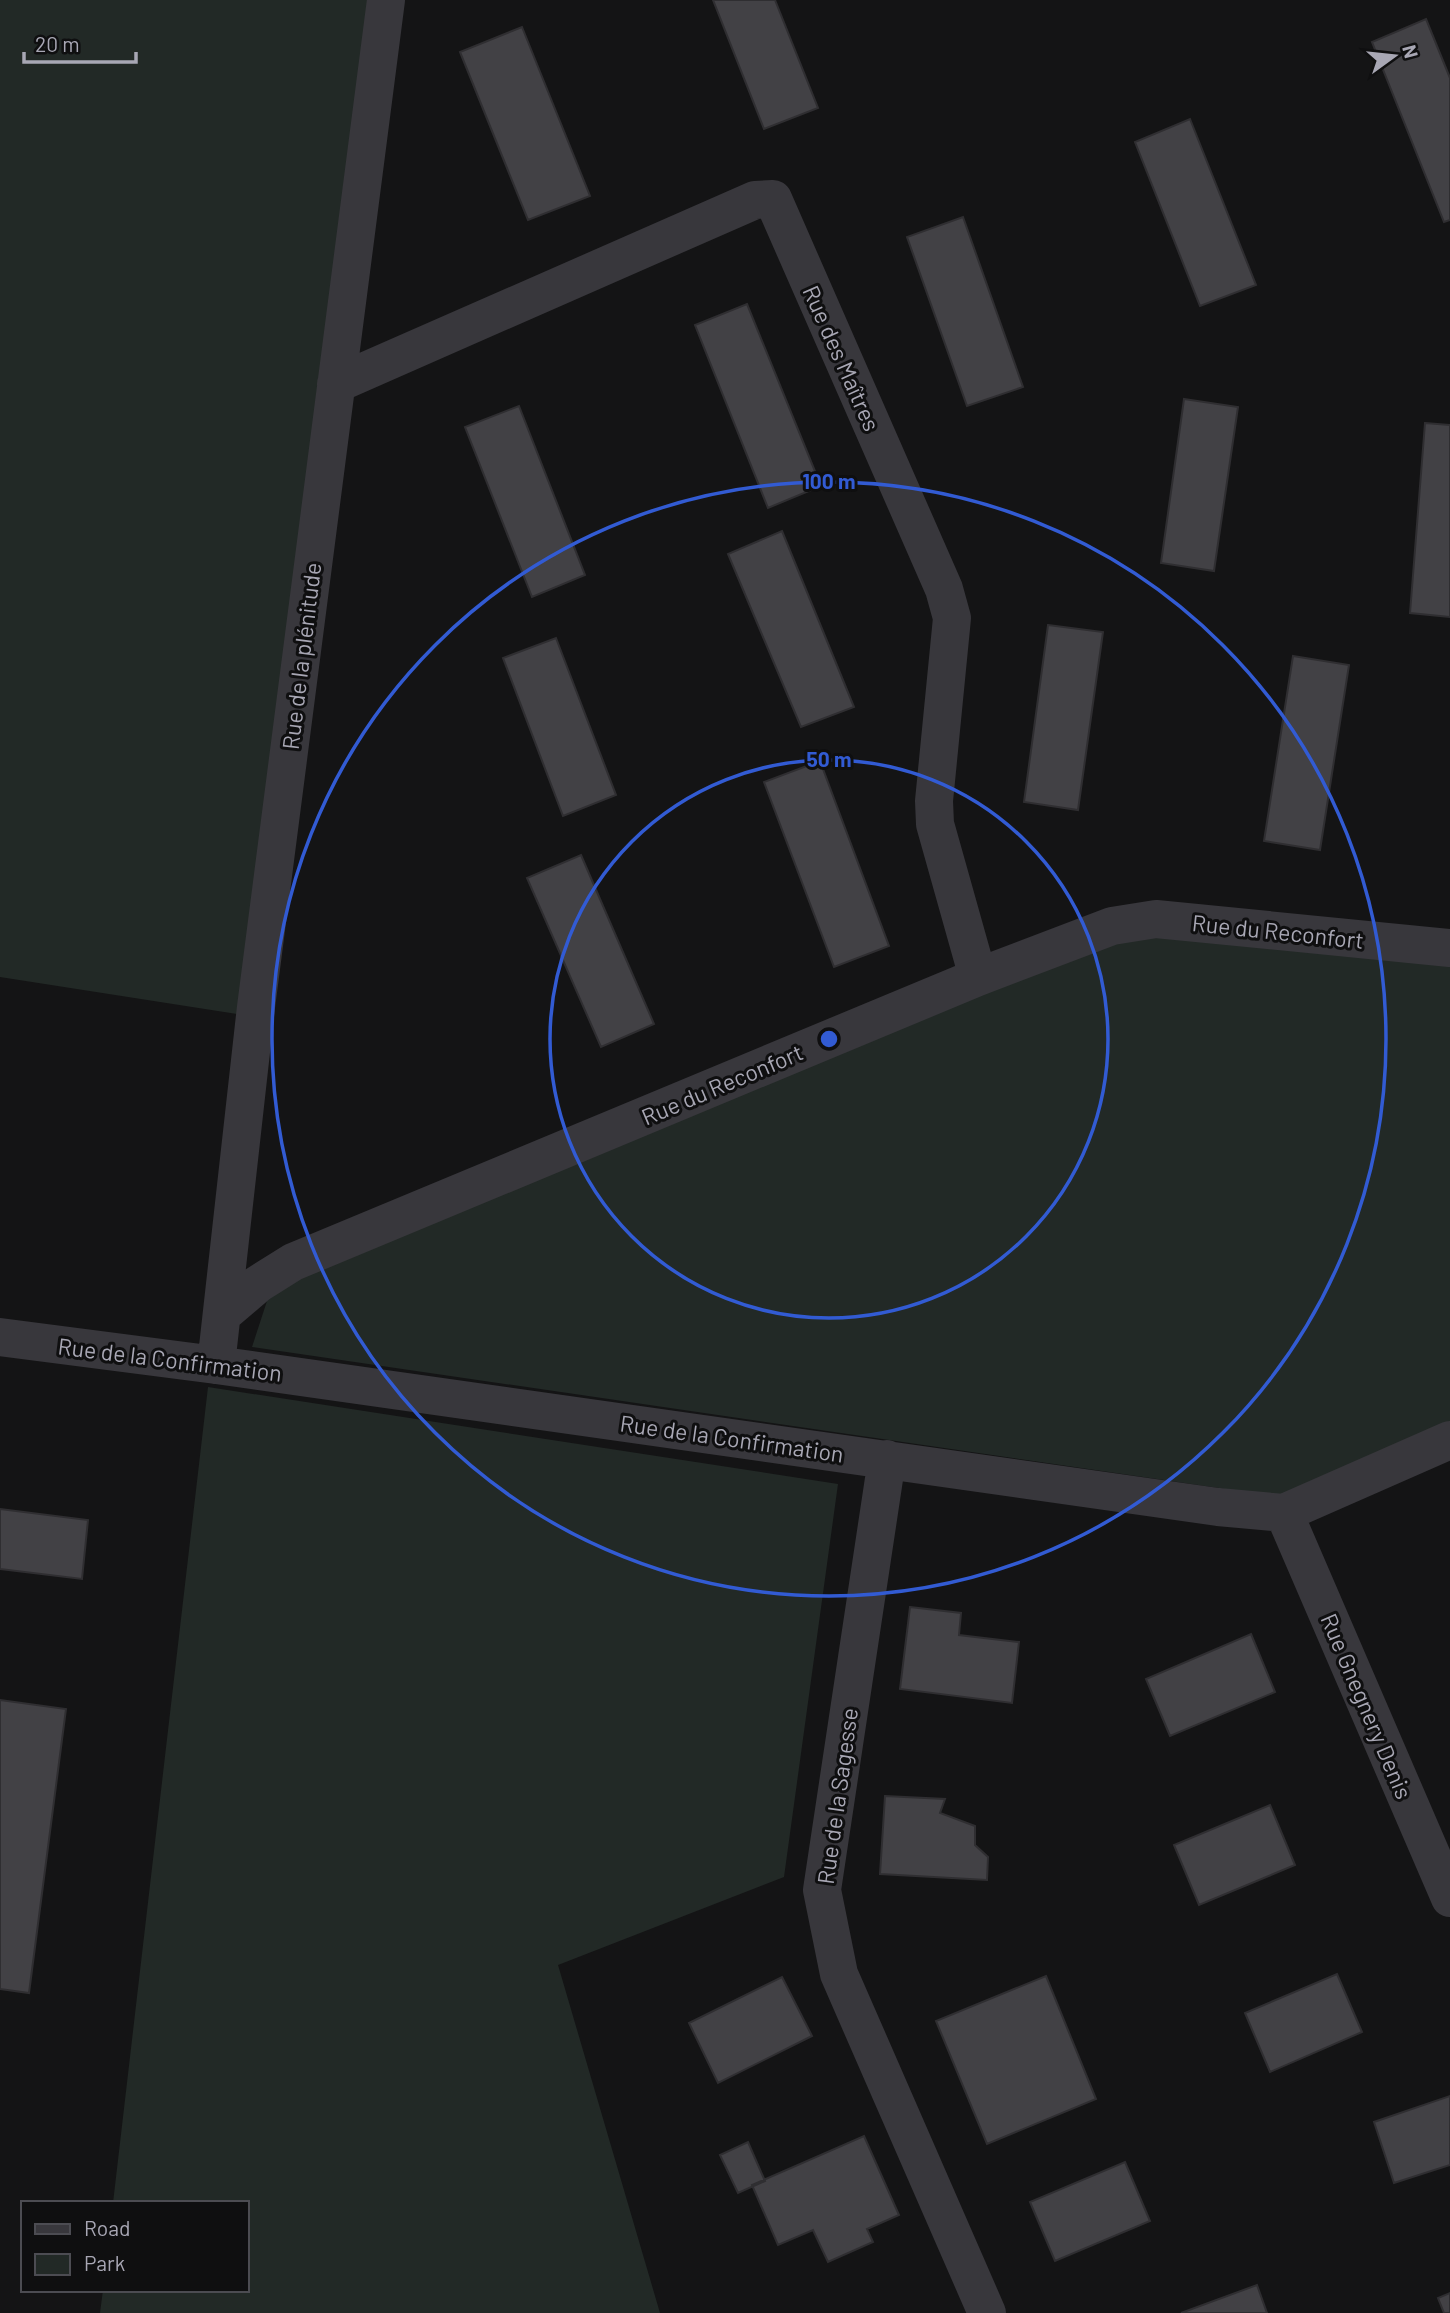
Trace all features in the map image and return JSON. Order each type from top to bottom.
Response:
[{"type":"street","name":"Rue de la plénitude","points":[[216,1365],[224,1313],[256,1007],[386,0]]},
{"type":"street","name":"Rue des Maîtres","points":[[336,384],[755,200],[773,199],[944,589],[952,618],[934,824],[978,977]]},
{"type":"street","name":"Rue du Reconfort","points":[[224,1313],[258,1284],[293,1262],[978,977],[1112,926],[1156,919],[1450,948]]},
{"type":"street","name":"Rue de la Confirmation","points":[[0,1337],[216,1365],[1219,1507],[1284,1513],[1450,1440]]},
{"type":"street","name":"Rue de la Sagesse","points":[[887,1459],[822,1890],[839,1974],[987,2313]]},
{"type":"street","name":"Rue Gnegnery Denis","points":[[1284,1513],[1450,1898]]},
{"type":"green space","points":[[0,0],[377,0],[237,1014],[0,977]]},
{"type":"green space","points":[[1141,921],[1450,949],[1450,1421],[1280,1497],[252,1347],[267,1301],[299,1275]]},
{"type":"green space","points":[[208,1387],[838,1484],[784,1877],[558,1965],[660,2313],[100,2313],[103,2292],[248,2292],[248,2201],[113,2201]]},
{"type":"building","points":[[713,0],[775,0],[818,108],[764,129]]},
{"type":"building","points":[[1426,19],[1450,78],[1450,220],[1444,222],[1372,42]]},
{"type":"building","points":[[522,27],[590,196],[528,220],[460,52]]},
{"type":"building","points":[[1190,119],[1256,285],[1200,306],[1135,142]]},
{"type":"building","points":[[963,217],[1023,387],[967,406],[907,237]]},
{"type":"building","points":[[747,304],[821,486],[768,508],[695,325]]},
{"type":"building","points":[[1184,399],[1238,407],[1214,571],[1161,563]]},
{"type":"building","points":[[519,406],[585,575],[532,597],[465,427]]},
{"type":"building","points":[[1425,423],[1450,425],[1450,617],[1410,613]]},
{"type":"building","points":[[782,531],[854,707],[801,727],[728,554]]},
{"type":"building","points":[[1048,625],[1103,632],[1078,810],[1024,802]]},
{"type":"building","points":[[556,638],[616,795],[563,816],[503,658]]},
{"type":"building","points":[[1293,656],[1349,665],[1320,850],[1264,841]]},
{"type":"building","points":[[820,761],[889,946],[834,967],[764,782]]},
{"type":"building","points":[[581,855],[654,1024],[601,1047],[527,878]]},
{"type":"building","points":[[0,1509],[88,1520],[82,1579],[0,1569]]},
{"type":"building","points":[[910,1607],[961,1613],[959,1635],[1019,1642],[1012,1703],[900,1689]]},
{"type":"building","points":[[1251,1634],[1275,1692],[1170,1736],[1146,1679]]},
{"type":"building","points":[[0,1700],[66,1709],[29,1993],[0,1989]]},
{"type":"building","points":[[885,1796],[945,1799],[940,1813],[975,1826],[975,1845],[988,1857],[987,1880],[880,1874]]},
{"type":"building","points":[[1270,1805],[1295,1865],[1199,1905],[1174,1845]]},
{"type":"building","points":[[1337,1974],[1362,2032],[1270,2072],[1245,2013]]},
{"type":"building","points":[[1046,1976],[1096,2099],[987,2144],[936,2021]]},
{"type":"building","points":[[782,1977],[812,2036],[718,2083],[689,2023]]},
{"type":"building","points":[[1450,2096],[1450,2165],[1394,2183],[1374,2122]]},
{"type":"building","points":[[864,2136],[899,2215],[867,2229],[873,2242],[828,2262],[813,2230],[778,2245],[752,2185]]},
{"type":"building","points":[[748,2142],[765,2181],[738,2193],[720,2155]]},
{"type":"building","points":[[1125,2162],[1150,2221],[1055,2261],[1030,2202]]},
{"type":"building","points":[[1257,2285],[1267,2313],[1181,2313]]},
{"type":"building","points":[[1450,2293],[1450,2313],[1444,2313],[1438,2298]]}]
